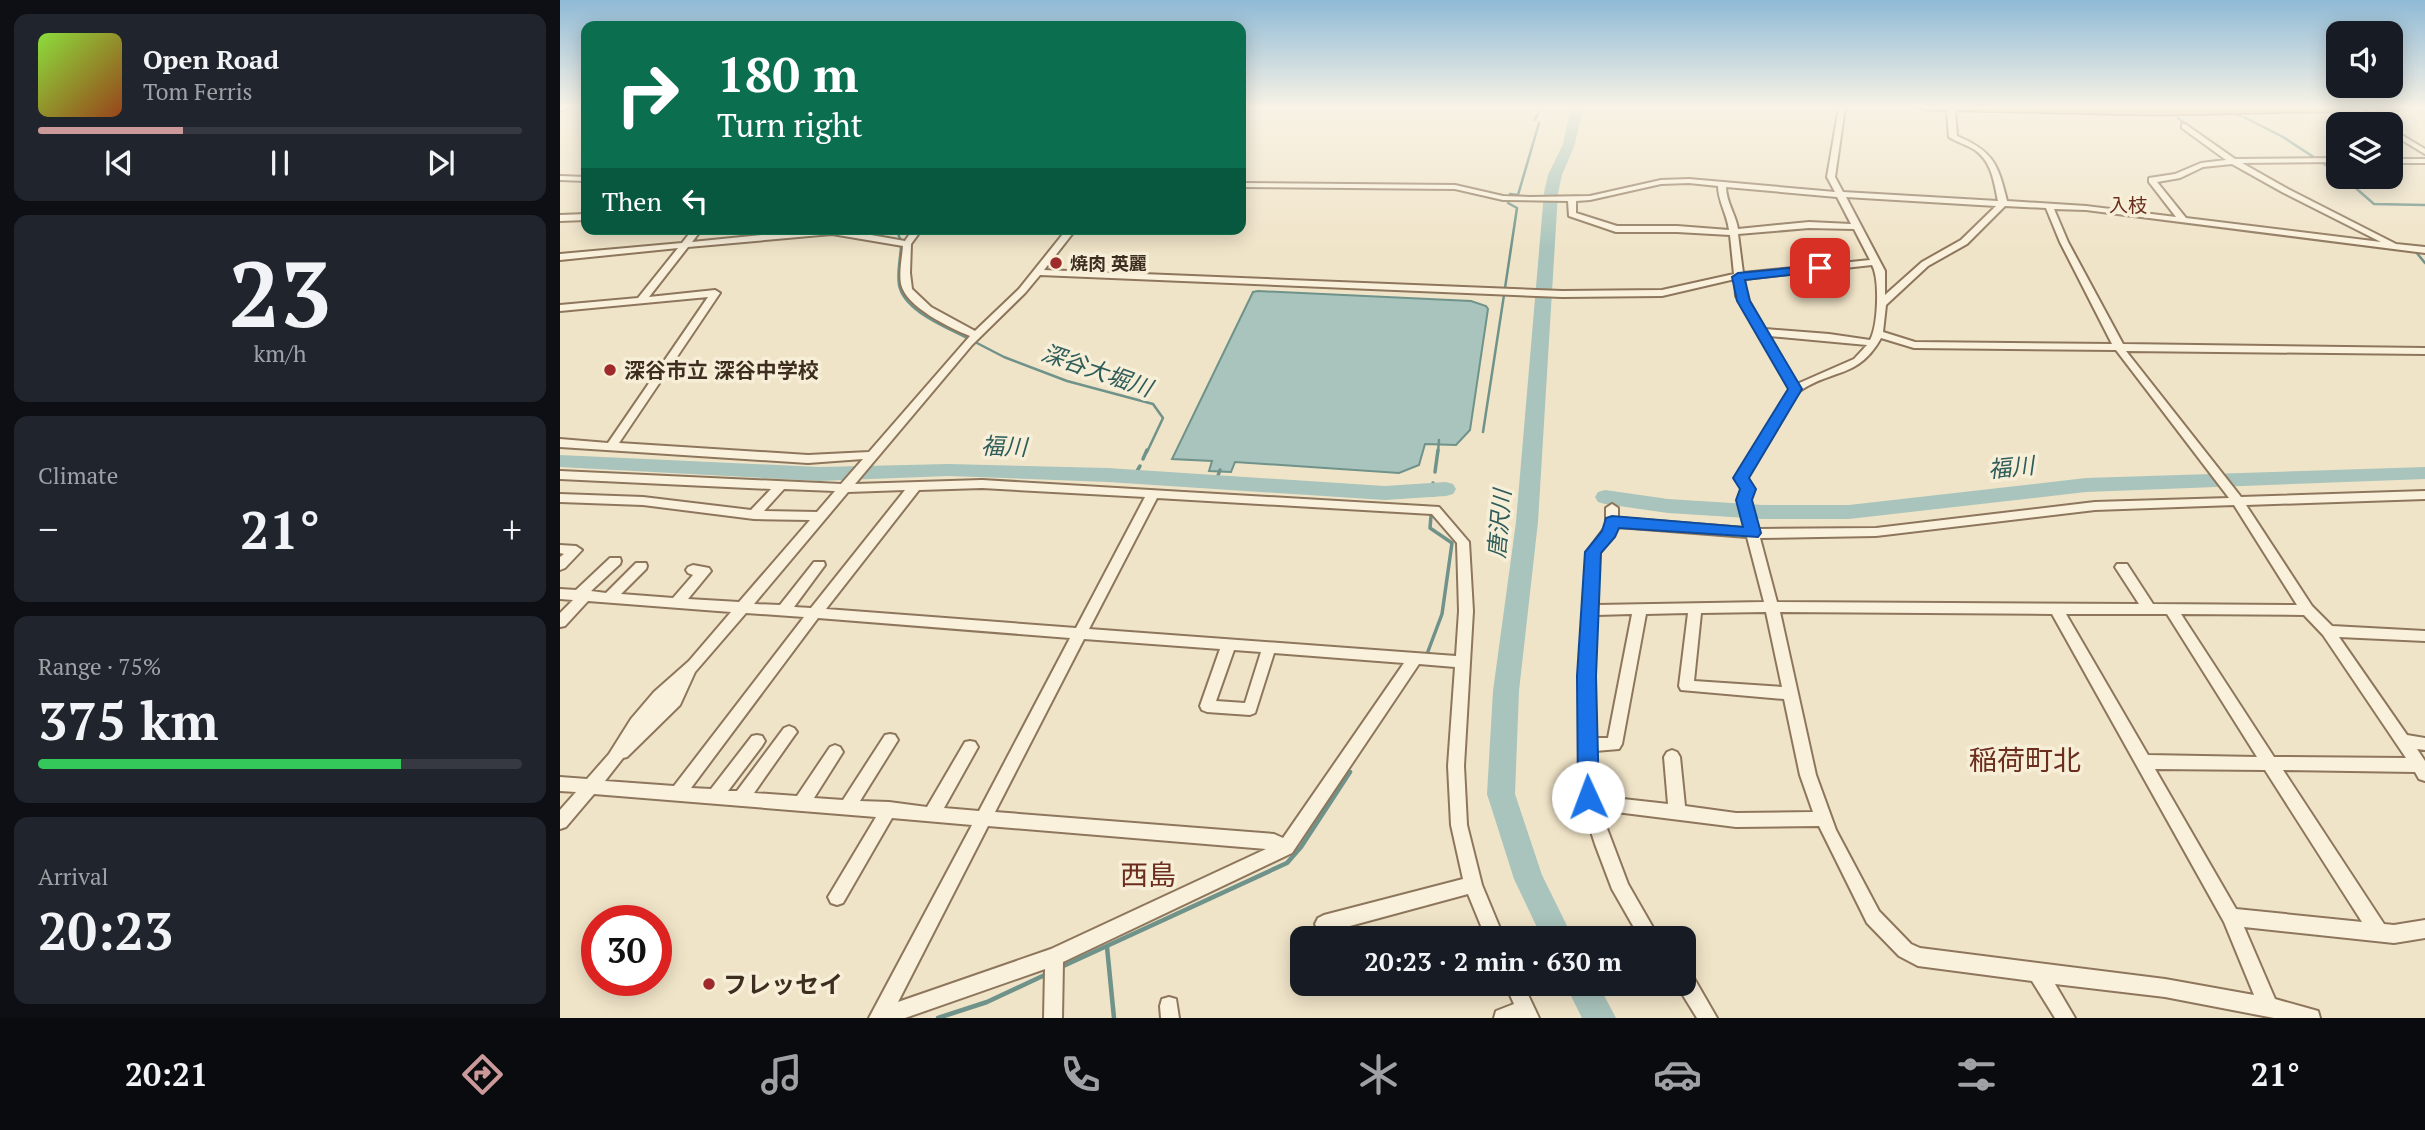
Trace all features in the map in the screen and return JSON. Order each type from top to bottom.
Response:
[{"type":"street","points":[[1835,155],[1831,177],[1880,271],[1881,304],[1875,339],[1868,352],[1858,361],[1795,389],[1741,478],[1748,489],[1744,500],[1772,607],[1808,775],[1824,819],[1873,917],[1905,950],[1917,957],[2133,982],[2268,1006],[2311,1018]]},
{"type":"street","points":[[1984,155],[1994,163],[2003,203]]},
{"type":"street","points":[[2223,155],[2295,197],[2398,248]]},
{"type":"street","points":[[2184,221],[2152,180],[2178,176],[2201,166],[2234,161],[2326,160]]},
{"type":"street","points":[[2403,161],[2425,161]]},
{"type":"street","points":[[560,178],[581,177]]},
{"type":"street","points":[[1246,185],[1455,187],[1503,198],[1571,199],[1597,197],[1668,181],[2049,206],[2425,250]]},
{"type":"street","points":[[1722,184],[1722,194],[1732,217],[1741,296],[1795,389]]},
{"type":"street","points":[[1571,199],[1572,214],[1611,228],[1733,233],[1810,225],[1858,227]]},
{"type":"street","points":[[1881,304],[1925,264],[1964,242],[2003,203]]},
{"type":"street","points":[[2049,206],[2064,242],[2120,349],[2211,465],[2307,610],[2328,631],[2422,769]]},
{"type":"street","points":[[560,218],[581,217]]},
{"type":"street","points":[[641,300],[693,235]]},
{"type":"street","points":[[560,257],[801,235]]},
{"type":"street","points":[[852,235],[907,244]]},
{"type":"street","points":[[914,235],[907,244],[907,285],[912,296],[934,313],[976,335]]},
{"type":"street","points":[[560,822],[614,759],[655,723],[675,701],[694,665],[976,335],[1009,304],[1067,235]]},
{"type":"street","points":[[1038,272],[1525,293],[1662,293],[1738,277],[1875,262]]},
{"type":"street","points":[[560,308],[715,293],[611,447]]},
{"type":"street","points":[[1761,332],[1875,339],[1914,345],[2425,351]]},
{"type":"street","points":[[560,443],[808,459],[871,457]]},
{"type":"street","points":[[560,475],[779,487],[982,484],[1435,510],[1462,541],[1466,611],[1458,727],[1459,825],[1473,885],[1490,926]]},
{"type":"street","points":[[652,503],[668,480]]},
{"type":"street","points":[[678,793],[916,485]]},
{"type":"street","points":[[754,515],[779,487]]},
{"type":"street","points":[[879,1018],[1152,495]]},
{"type":"street","points":[[1643,926],[1621,889],[1590,802],[1586,676],[1592,610],[1593,552],[1609,533],[1612,515],[1752,530],[1876,532],[2095,506],[2425,495]]},
{"type":"street","points":[[560,498],[652,503],[754,515],[820,516]]},
{"type":"street","points":[[560,549],[576,550],[560,565]]},
{"type":"street","points":[[560,622],[615,561]]},
{"type":"street","points":[[783,611],[819,565]]},
{"type":"street","points":[[609,598],[641,566]]},
{"type":"street","points":[[2122,568],[2150,610]]},
{"type":"street","points":[[675,604],[704,571],[693,570]]},
{"type":"street","points":[[560,594],[741,610],[1081,632],[1464,662]]},
{"type":"street","points":[[1592,610],[1772,607],[2307,610]]},
{"type":"street","points":[[1587,745],[1614,744],[1640,608]]},
{"type":"street","points":[[1695,608],[1686,687],[1790,694]]},
{"type":"street","points":[[2057,610],[2231,917],[2268,1006]]},
{"type":"street","points":[[2171,610],[2379,933]]},
{"type":"street","points":[[2328,631],[2425,636]]},
{"type":"street","points":[[1229,645],[1207,706],[1250,709],[1269,648]]},
{"type":"street","points":[[879,1018],[1054,957],[1286,848],[1415,658]]},
{"type":"street","points":[[741,798],[789,732]]},
{"type":"street","points":[[848,806],[890,740]]},
{"type":"street","points":[[715,796],[757,741]]},
{"type":"street","points":[[2402,741],[2425,744]]},
{"type":"street","points":[[932,813],[970,747]]},
{"type":"street","points":[[802,803],[835,752]]},
{"type":"street","points":[[1672,757],[1677,812]]},
{"type":"street","points":[[2143,762],[2272,763],[2422,769]]},
{"type":"street","points":[[560,784],[1274,842],[1286,848]]},
{"type":"street","points":[[1590,802],[1736,820],[1824,819]]},
{"type":"street","points":[[837,897],[889,809]]},
{"type":"street","points":[[1324,924],[1473,885]]},
{"type":"street","points":[[2231,917],[2394,934],[2425,929]]},
{"type":"street","points":[[1053,1018],[1054,957]]},
{"type":"street","points":[[2038,972],[2066,1018]]},
{"type":"street","points":[[1503,1018],[1527,1013],[1519,996]]},
{"type":"street","points":[[1694,996],[1708,1018]]},
{"type":"water","points":[[1253,292],[1471,301],[1486,306],[1488,309],[1470,430],[1456,445],[1425,444],[1419,465],[1399,473],[1235,462],[1231,472],[1209,471],[1212,461],[1172,459]]},
{"type":"waterway","points":[[1510,194],[1518,195],[1530,155]]},
{"type":"waterway","name":"唐沢川","points":[[1552,926],[1529,879],[1507,816],[1501,794],[1501,768],[1506,691],[1527,522],[1551,193],[1564,155]]},
{"type":"waterway","points":[[2310,155],[2326,165]]},
{"type":"waterway","points":[[2357,189],[2374,204],[2425,205]]},
{"type":"waterway","points":[[1505,288],[1517,208],[1508,203]]},
{"type":"waterway","name":"深谷大堀川","points":[[898,235],[901,241]]},
{"type":"waterway","name":"深谷大堀川","points":[[901,247],[898,280],[902,294],[927,317],[967,338]]},
{"type":"waterway","points":[[2416,252],[2425,263]]},
{"type":"waterway","points":[[1483,432],[1504,295]]},
{"type":"waterway","name":"深谷大堀川","points":[[975,342],[1004,357],[1067,381],[1153,404],[1163,418],[1147,452]]},
{"type":"waterway","points":[[1438,452],[1439,440]]},
{"type":"waterway","name":"深谷大堀川","points":[[1143,459],[1147,450]]},
{"type":"waterway","points":[[1435,472],[1438,450]]},
{"type":"waterway","name":"福川","points":[[560,461],[819,474],[949,470],[1108,475],[1385,493],[1446,489]]},
{"type":"waterway","name":"深谷大堀川","points":[[1134,476],[1140,466]]},
{"type":"waterway","points":[[1216,481],[1220,470]]},
{"type":"waterway","name":"福川","points":[[1605,497],[1668,506],[1763,512],[1849,512],[2086,485],[2425,473]]},
{"type":"waterway","name":"福川","points":[[1433,483],[1434,495]]},
{"type":"waterway","points":[[1427,654],[1442,614],[1452,543],[1430,528],[1431,516]]},
{"type":"waterway","points":[[1059,968],[1287,863],[1301,847],[1350,772]]},
{"type":"waterway","points":[[1107,947],[1114,1018]]},
{"type":"waterway","points":[[938,1018],[987,1002],[1049,973]]},
{"type":"waterway","name":"唐沢川","points":[[1588,996],[1600,1018]]},
{"type":"place","name":"焼肉 英麗","points":[[1056,263]]},
{"type":"place","name":"深谷市立 深谷中学校","points":[[610,370]]},
{"type":"place","name":"フレッセイ","points":[[709,984]]},
{"type":"district","name":"入枝","points":[[2128,204]]},
{"type":"district","name":"稲荷町北","points":[[2025,759]]},
{"type":"district","name":"西島","points":[[1148,874]]},
{"type":"route","points":[[1588,797],[1586,676],[1592,610],[1593,552],[1609,533],[1612,522],[1752,533],[1744,500],[1748,489],[1741,478],[1795,389],[1741,296],[1738,277],[1820,268]]}]
